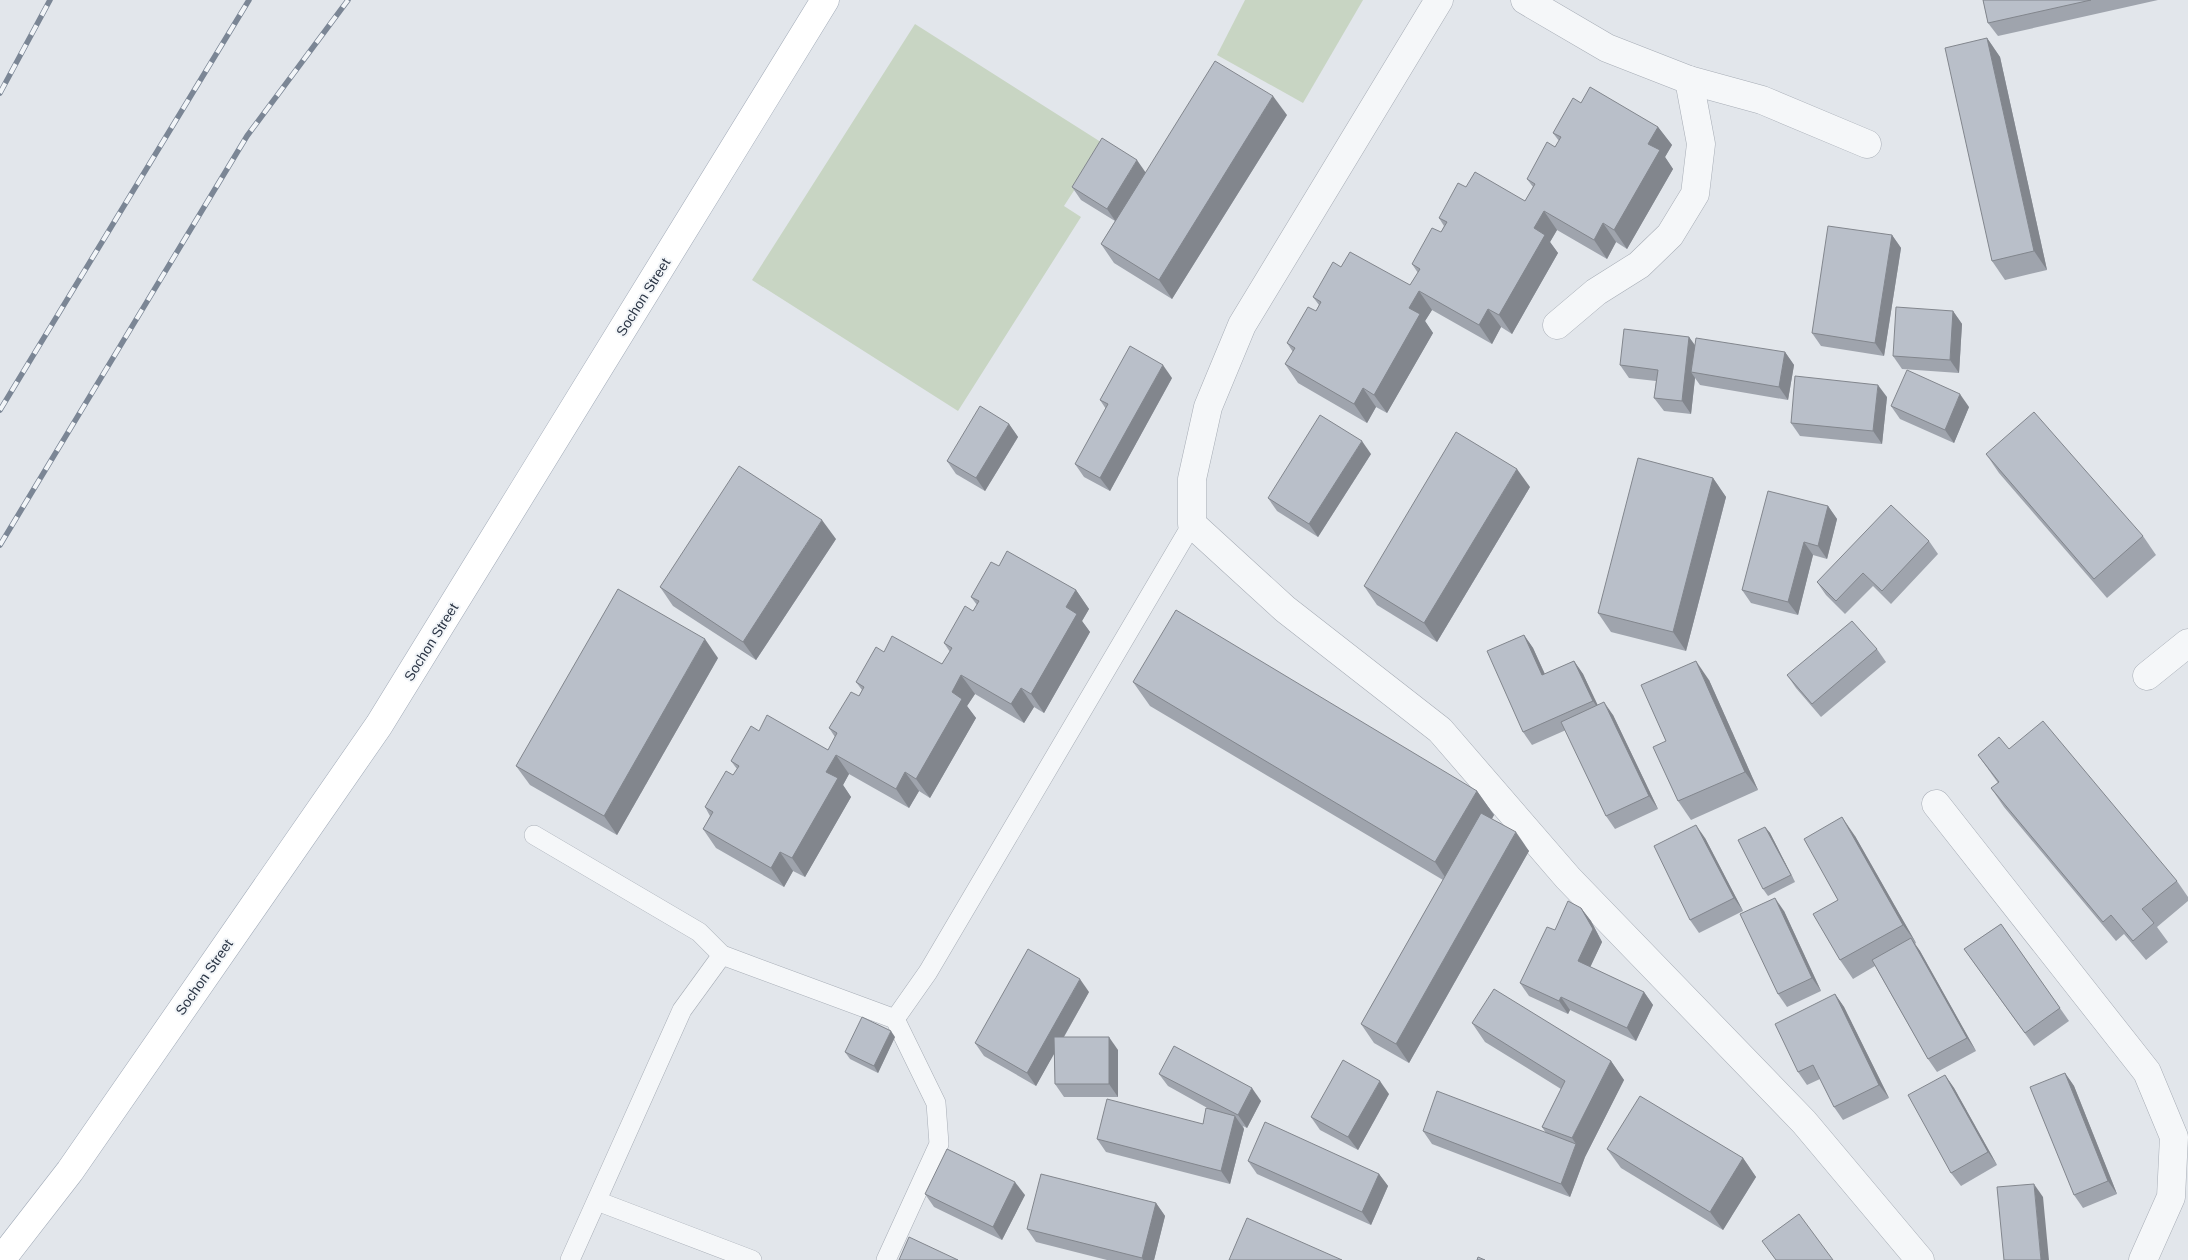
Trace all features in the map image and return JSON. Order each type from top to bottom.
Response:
[{"type":"main road","name":"Sochon Street","points":[[10,1257],[380,725],[825,0]]},
{"type":"street","points":[[1439,0],[1242,325],[1208,407],[1192,479],[1192,524],[1286,609],[1440,730],[1568,878],[1804,1122],[1920,1260]]},
{"type":"street","points":[[1526,0],[1607,48],[1689,80],[1762,100],[1867,144]]},
{"type":"street","points":[[1556,325],[1596,292],[1639,265],[1670,235],[1695,194],[1701,144],[1689,80]]},
{"type":"street","points":[[2147,676],[2188,644]]},
{"type":"street","points":[[1936,804],[2147,1072],[2174,1137],[2171,1197],[2143,1260]]},
{"type":"lane","points":[[895,1019],[928,972],[1192,524]]},
{"type":"lane","points":[[534,836],[699,932],[722,955],[895,1019],[936,1104],[939,1144],[886,1260]]},
{"type":"lane","points":[[570,1260],[682,1010],[722,955]]},
{"type":"lane","points":[[596,1201],[752,1260]]},
{"type":"green space","points":[[1245,0],[1363,0],[1303,103],[1217,55]]},
{"type":"green space","points":[[915,24],[1104,144],[1064,206],[1081,217],[958,411],[752,280]]},
{"type":"building","points":[[1983,0],[2091,0],[1988,23]]},
{"type":"building","points":[[1987,38],[2034,251],[1992,261],[1945,48]]},
{"type":"building","points":[[1215,61],[1273,96],[1159,280],[1101,244]]},
{"type":"building","points":[[1590,87],[1658,127],[1648,144],[1660,150],[1614,230],[1603,223],[1594,240],[1544,211],[1534,228],[1545,235],[1499,315],[1488,309],[1479,325],[1419,291],[1409,308],[1420,314],[1374,395],[1363,388],[1354,404],[1285,364],[1295,348],[1287,343],[1308,307],[1316,311],[1321,302],[1313,297],[1333,262],[1341,267],[1350,252],[1410,285],[1420,269],[1412,264],[1432,228],[1441,232],[1447,222],[1439,218],[1458,183],[1466,187],[1475,172],[1525,201],[1535,184],[1527,179],[1547,142],[1555,147],[1561,137],[1553,133],[1573,98],[1581,103]]},
{"type":"building","points":[[1102,138],[1137,160],[1107,209],[1072,187]]},
{"type":"building","points":[[1828,226],[1892,235],[1875,343],[1812,333]]},
{"type":"building","points":[[1896,307],[1953,311],[1950,360],[1893,356]]},
{"type":"building","points":[[1624,329],[1689,337],[1682,401],[1654,398],[1658,370],[1620,365]]},
{"type":"building","points":[[1696,338],[1785,352],[1779,387],[1691,372]]},
{"type":"building","points":[[1130,346],[1163,365],[1100,478],[1075,464],[1108,404],[1100,400]]},
{"type":"building","points":[[1907,370],[1960,394],[1945,430],[1891,406]]},
{"type":"building","points":[[1795,376],[1878,385],[1873,431],[1791,423]]},
{"type":"building","points":[[980,406],[1009,424],[976,478],[947,461]]},
{"type":"building","points":[[2034,412],[2143,536],[2094,579],[1986,454]]},
{"type":"building","points":[[1320,415],[1362,441],[1309,524],[1268,498]]},
{"type":"building","points":[[1456,432],[1517,469],[1424,623],[1364,586]]},
{"type":"building","points":[[1638,458],[1713,478],[1673,632],[1598,613]]},
{"type":"building","points":[[739,466],[822,520],[743,642],[660,587]]},
{"type":"building","points":[[1768,491],[1828,506],[1818,546],[1804,542],[1788,602],[1742,590]]},
{"type":"building","points":[[1891,505],[1929,541],[1882,591],[1863,573],[1836,601],[1817,582]]},
{"type":"building","points":[[1007,551],[1076,590],[1066,607],[1077,614],[1031,694],[1021,688],[1011,704],[961,675],[952,692],[962,699],[916,779],[905,772],[896,789],[836,755],[826,772],[838,778],[792,858],[780,852],[771,868],[703,829],[713,812],[705,807],[726,771],[733,775],[739,766],[731,761],[751,726],[759,731],[767,715],[828,750],[837,733],[829,728],[851,692],[859,696],[864,687],[856,682],[876,647],[884,652],[892,636],[942,664],[952,648],[944,643],[965,606],[973,611],[979,601],[971,597],[991,562],[999,566]]},
{"type":"building","points":[[618,589],[705,639],[604,816],[516,766]]},
{"type":"building","points":[[1176,610],[1477,791],[1435,862],[1133,682]]},
{"type":"building","points":[[1852,621],[1877,649],[1812,704],[1787,675]]},
{"type":"building","points":[[1524,635],[1542,675],[1574,661],[1593,701],[1523,732],[1487,651]]},
{"type":"building","points":[[1696,661],[1745,772],[1678,801],[1653,747],[1666,741],[1641,685]]},
{"type":"building","points":[[1604,702],[1649,796],[1606,816],[1561,722]]},
{"type":"building","points":[[2043,721],[2177,881],[2142,909],[2154,923],[2133,941],[2111,915],[2103,922],[1991,788],[1999,782],[1978,755],[1999,737],[2009,749]]},
{"type":"building","points":[[1481,813],[1516,832],[1396,1044],[1361,1024]]},
{"type":"building","points":[[1842,817],[1903,925],[1840,960],[1813,914],[1838,900],[1804,839]]},
{"type":"building","points":[[1696,825],[1734,898],[1690,920],[1654,846]]},
{"type":"building","points":[[1765,827],[1791,875],[1763,889],[1738,840]]},
{"type":"building","points":[[1775,898],[1812,978],[1778,994],[1740,914]]},
{"type":"building","points":[[1568,901],[1581,908],[1593,929],[1578,961],[1644,992],[1627,1028],[1561,997],[1559,1001],[1520,983],[1547,927],[1555,930]]},
{"type":"building","points":[[2001,924],[2060,1008],[2025,1033],[1964,949]]},
{"type":"building","points":[[1911,938],[1967,1038],[1928,1059],[1872,960]]},
{"type":"building","points":[[1028,949],[1080,979],[1027,1073],[975,1043]]},
{"type":"building","points":[[1494,989],[1611,1061],[1572,1138],[1542,1127],[1565,1081],[1472,1023]]},
{"type":"building","points":[[1835,994],[1879,1085],[1834,1107],[1813,1065],[1798,1072],[1775,1024]]},
{"type":"building","points":[[862,1017],[891,1031],[874,1066],[845,1052]]},
{"type":"building","points":[[1054,1037],[1109,1037],[1109,1084],[1055,1084]]},
{"type":"building","points":[[1174,1046],[1252,1088],[1238,1115],[1159,1074]]},
{"type":"building","points":[[1343,1060],[1380,1081],[1348,1137],[1311,1117]]},
{"type":"building","points":[[2065,1073],[2108,1181],[2074,1195],[2030,1087]]},
{"type":"building","points":[[1945,1075],[1988,1152],[1951,1173],[1908,1095]]},
{"type":"building","points":[[1437,1091],[1576,1144],[1561,1184],[1423,1131]]},
{"type":"building","points":[[1640,1096],[1743,1158],[1710,1212],[1607,1149]]},
{"type":"building","points":[[1107,1099],[1203,1124],[1206,1108],[1235,1116],[1221,1171],[1097,1139]]},
{"type":"building","points":[[1265,1122],[1379,1174],[1362,1212],[1248,1161]]},
{"type":"building","points":[[947,1149],[1015,1182],[993,1227],[925,1194]]},
{"type":"building","points":[[1041,1174],[1156,1203],[1142,1258],[1027,1229]]},
{"type":"building","points":[[2034,1184],[2041,1260],[2004,1260],[1997,1187]]},
{"type":"building","points":[[1799,1214],[1833,1260],[1776,1260],[1762,1241]]},
{"type":"building","points":[[1247,1218],[1342,1260],[1229,1260]]},
{"type":"building","points":[[909,1237],[958,1260],[899,1260]]},
{"type":"railway","points":[[0,93],[50,0]]},
{"type":"railway","points":[[0,410],[249,0]]},
{"type":"railway","points":[[0,545],[247,136],[348,0]]}]
